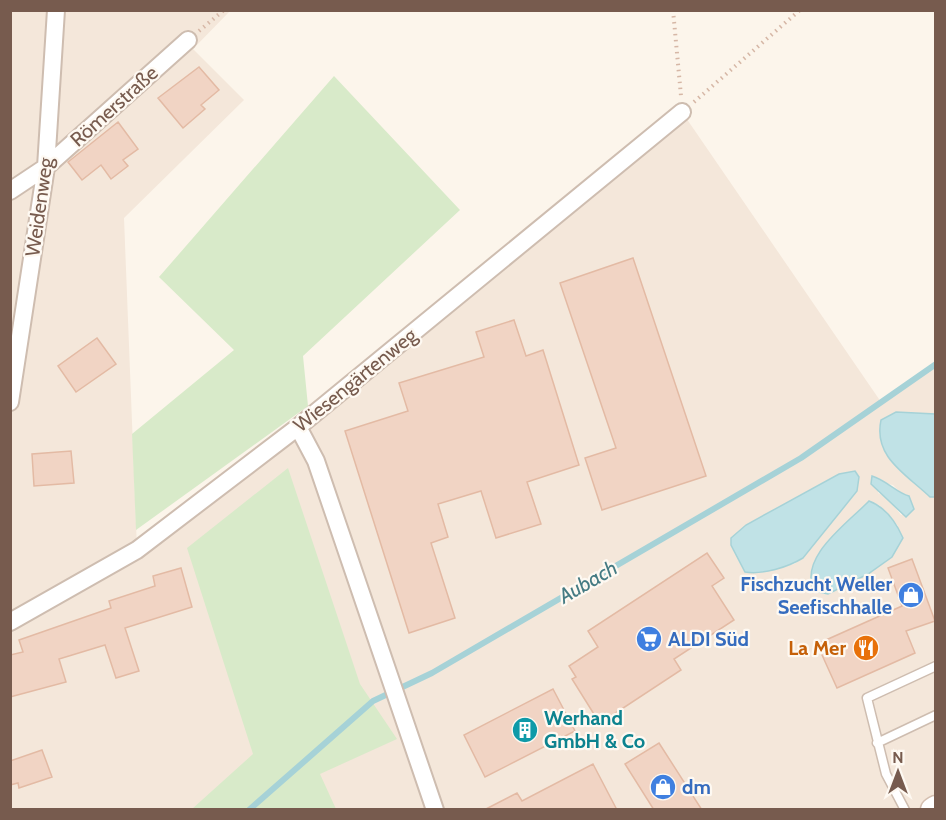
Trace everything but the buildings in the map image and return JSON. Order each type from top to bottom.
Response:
[{"type":"street","name":"Weidenweg","points":[[10,402],[46,167],[56,10]]},
{"type":"street","name":"Römerstraße","points":[[10,191],[46,167],[188,40]]},
{"type":"street","name":"Wiesengärtenweg","points":[[10,622],[137,550],[298,428],[682,112]]},
{"type":"street","points":[[298,428],[316,461],[435,810]]},
{"type":"lane","points":[[905,810],[886,774],[867,698],[936,666]]},
{"type":"lane","points":[[878,744],[936,715]]},
{"type":"path","points":[[188,40],[224,10]]},
{"type":"path","points":[[673,10],[682,112]]},
{"type":"path","points":[[682,112],[800,10]]},
{"type":"shaded area","points":[[10,11],[230,11],[193,49],[244,100],[124,218],[137,549],[682,112],[881,402],[935,364],[935,414],[919,414],[879,430],[930,497],[935,497],[935,809],[11,809]],"holes":[[[839,474],[857,491],[803,558],[794,564],[767,571],[745,572],[731,545],[746,525]],[[881,479],[884,483],[893,485],[902,494],[909,496],[912,508],[901,515],[887,497],[878,493]],[[869,501],[879,505],[898,526],[892,557],[840,590]]]},
{"type":"green space","points":[[334,76],[460,210],[303,356],[308,406],[136,530],[132,434],[234,350],[159,277]]},
{"type":"green space","points":[[288,468],[360,684],[397,739],[320,774],[336,809],[192,809],[253,754],[187,548]]},
{"type":"water","points":[[896,412],[935,414],[935,497],[930,497],[887,455],[880,433],[881,420]]},
{"type":"water","points":[[855,471],[859,477],[857,491],[803,558],[775,570],[745,572],[731,545],[731,538],[746,525],[839,474]]},
{"type":"water","points":[[872,476],[909,496],[914,509],[906,517],[871,484]]},
{"type":"water","points":[[869,501],[889,516],[903,538],[892,557],[868,574],[828,594],[814,591],[811,578],[819,553],[838,530]]},
{"type":"waterway","name":"Aubach","points":[[249,810],[373,701],[432,673],[801,458],[936,364]]},
{"type":"place","name":"Fischzucht Weller Seefischhalle","points":[[911,595]]},
{"type":"place","name":"ALDI Süd","points":[[649,639]]},
{"type":"place","name":"La Mer","points":[[866,648]]},
{"type":"place","name":"Werhand GmbH & Co","points":[[525,730]]},
{"type":"place","name":"dm","points":[[663,787]]}]
